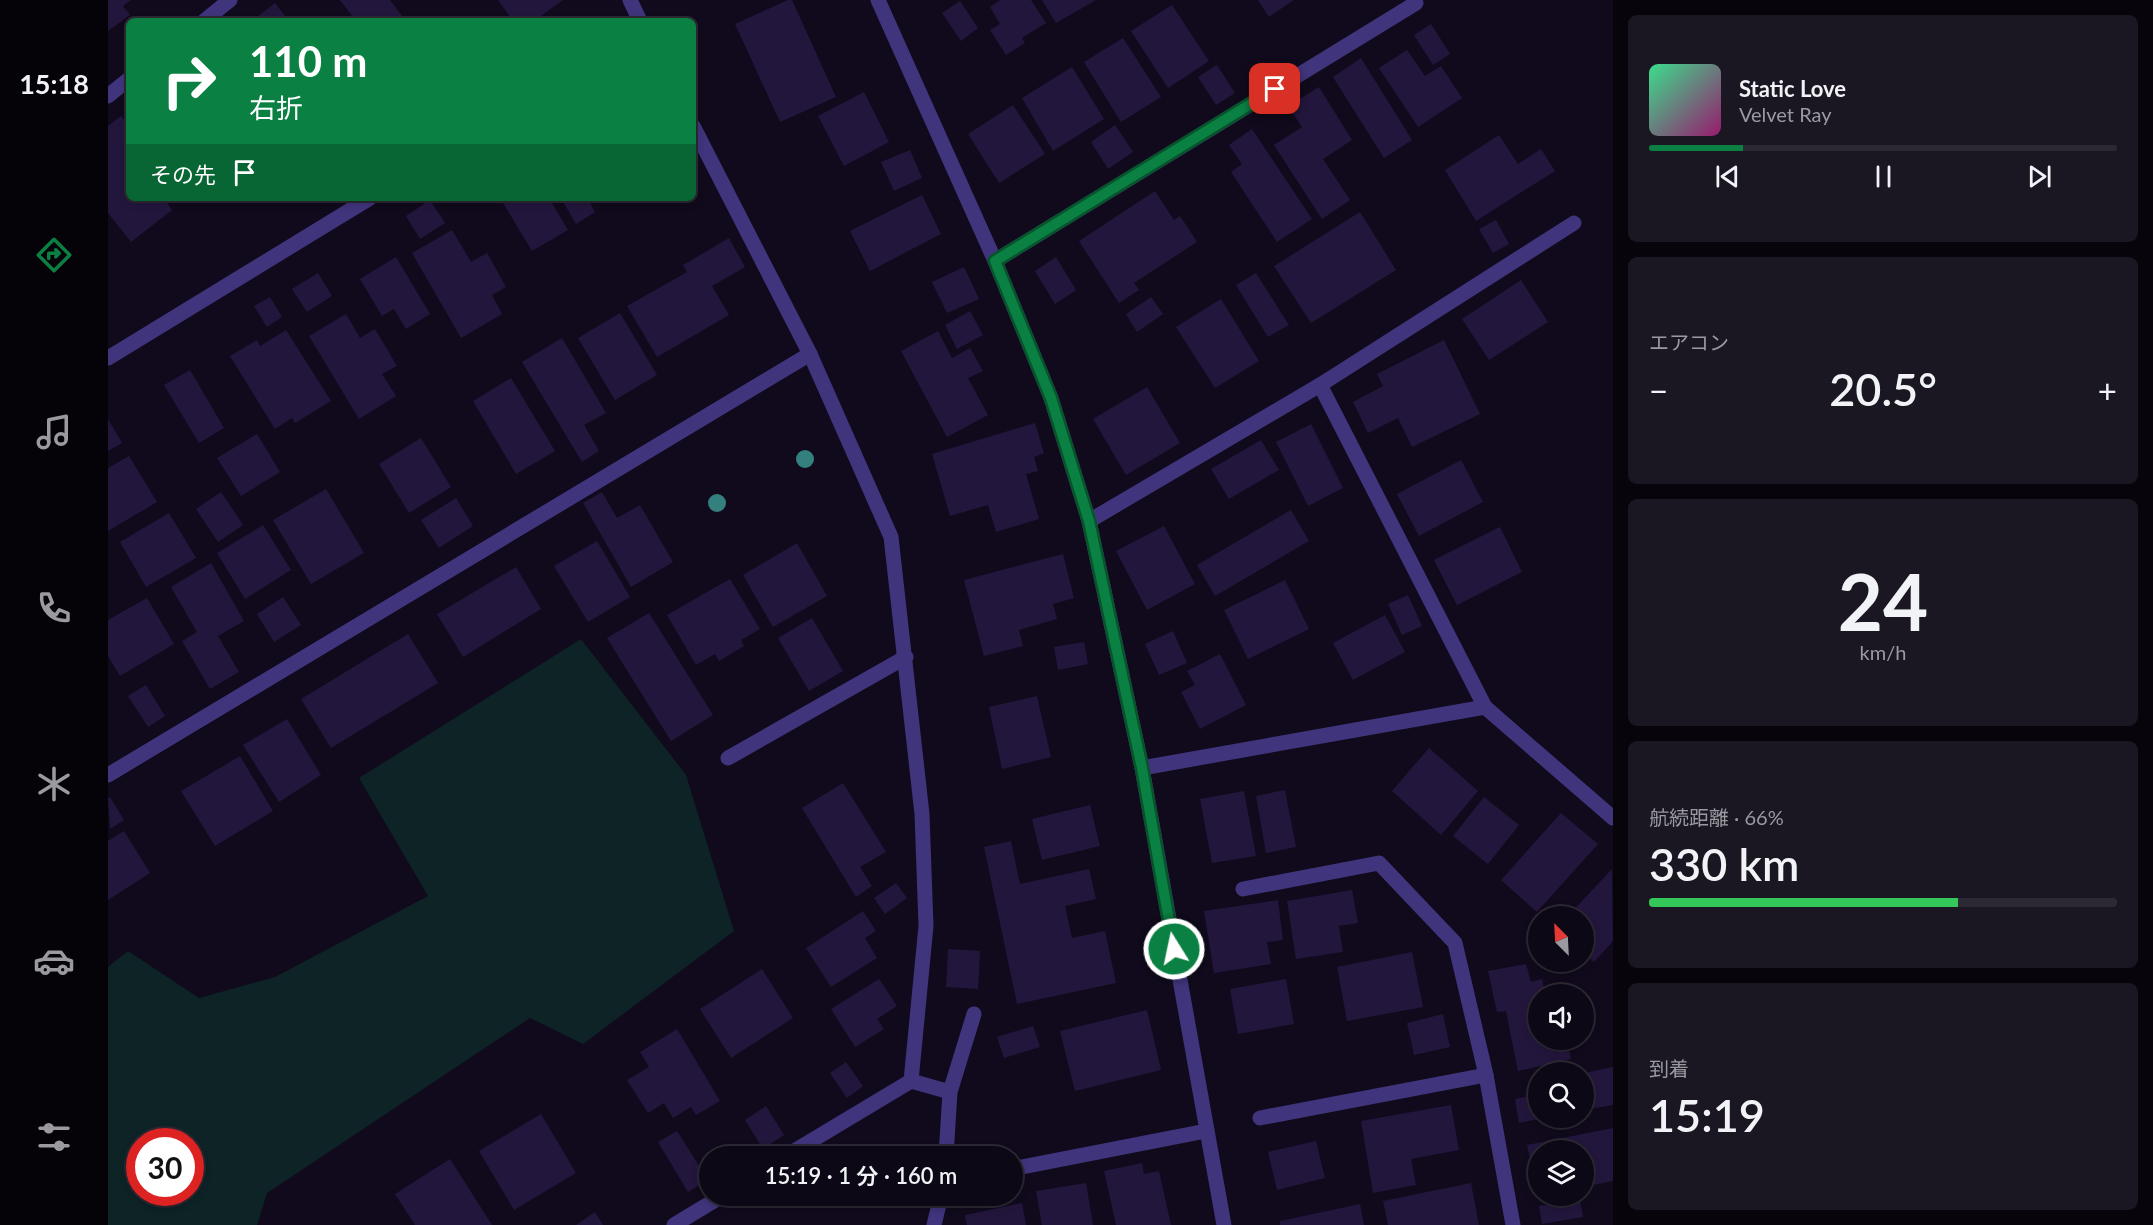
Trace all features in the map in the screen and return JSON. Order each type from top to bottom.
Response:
[{"type":"street","points":[[208,18],[230,0]]},
{"type":"street","points":[[630,0],[639,18]]},
{"type":"street","points":[[882,2],[995,261],[1051,398],[1089,521],[1142,768],[1224,1225]]},
{"type":"street","points":[[995,261],[1416,3]]},
{"type":"street","points":[[108,96],[126,82]]},
{"type":"street","points":[[696,132],[810,354],[891,537],[922,814],[926,926],[911,1081]]},
{"type":"street","points":[[108,358],[365,201]]},
{"type":"street","points":[[1089,521],[1320,385],[1574,223]]},
{"type":"street","points":[[108,775],[810,354]]},
{"type":"street","points":[[1320,385],[1485,707],[1613,818]]},
{"type":"street","points":[[728,758],[906,657]]},
{"type":"street","points":[[1142,768],[1485,707]]},
{"type":"street","points":[[1243,889],[1379,863],[1455,943],[1486,1075],[1513,1225]]},
{"type":"street","points":[[947,1146],[951,1092],[974,1014]]},
{"type":"street","points":[[1260,1118],[1486,1075]]},
{"type":"street","points":[[803,1146],[911,1081],[951,1092]]},
{"type":"street","points":[[1023,1167],[1206,1131]]},
{"type":"street","points":[[674,1225],[705,1206]]},
{"type":"street","points":[[934,1225],[939,1206]]},
{"type":"green space","points":[[581,639],[686,775],[734,931],[583,1044],[530,1018],[267,1193],[257,1225],[108,1225],[108,967],[128,951],[199,998],[275,977],[428,896],[359,778]]},
{"type":"building","points":[[108,0],[131,0],[123,6],[130,15],[108,31]]},
{"type":"building","points":[[340,0],[390,0],[404,18],[354,18]]},
{"type":"building","points":[[498,0],[563,0],[538,18],[511,18]]},
{"type":"building","points":[[792,0],[836,97],[780,122],[735,24]]},
{"type":"building","points":[[1000,0],[1031,0],[1046,23],[1022,38],[1025,43],[1006,55],[990,30],[1000,24],[990,7]]},
{"type":"building","points":[[1042,0],[1096,0],[1056,23]]},
{"type":"building","points":[[1258,0],[1294,0],[1269,17]]},
{"type":"building","points":[[960,1],[978,28],[961,41],[942,13]]},
{"type":"building","points":[[275,3],[287,18],[256,18]]},
{"type":"building","points":[[1172,5],[1209,61],[1168,88],[1131,31]]},
{"type":"building","points":[[1431,24],[1450,54],[1433,65],[1414,35]]},
{"type":"building","points":[[1123,38],[1161,97],[1121,122],[1084,62]]},
{"type":"building","points":[[1407,50],[1425,76],[1441,66],[1462,98],[1418,127],[1379,68]]},
{"type":"building","points":[[1361,58],[1412,140],[1384,158],[1333,77]]},
{"type":"building","points":[[1217,65],[1235,93],[1216,105],[1198,77]]},
{"type":"building","points":[[1072,67],[1104,119],[1053,151],[1022,98]]},
{"type":"building","points":[[1319,87],[1352,140],[1323,159],[1350,200],[1322,219],[1274,145],[1302,127],[1288,106]]},
{"type":"building","points":[[864,92],[889,142],[844,166],[818,116]]},
{"type":"building","points":[[1013,105],[1045,154],[999,183],[968,134]]},
{"type":"building","points":[[121,116],[126,122],[126,201],[166,201],[172,210],[131,242],[108,213],[108,126]]},
{"type":"building","points":[[1115,125],[1133,152],[1108,169],[1091,142]]},
{"type":"building","points":[[1252,129],[1312,219],[1277,242],[1231,172],[1242,164],[1229,145]]},
{"type":"building","points":[[1499,135],[1518,164],[1541,149],[1555,171],[1476,221],[1445,170]]},
{"type":"building","points":[[910,150],[922,178],[894,191],[881,162]]},
{"type":"building","points":[[1155,191],[1174,220],[1180,216],[1197,242],[1134,283],[1139,290],[1119,303],[1079,241]]},
{"type":"building","points":[[922,195],[941,234],[870,271],[850,231]]},
{"type":"building","points":[[431,201],[445,223],[420,239],[406,216]]},
{"type":"building","points":[[502,201],[551,201],[568,230],[532,251]]},
{"type":"building","points":[[563,201],[589,201],[595,212],[576,224]]},
{"type":"building","points":[[1360,212],[1396,270],[1311,323],[1274,266]]},
{"type":"building","points":[[1496,220],[1509,244],[1493,253],[1479,229]]},
{"type":"building","points":[[452,230],[471,262],[487,253],[506,287],[492,295],[502,314],[461,338],[412,253]]},
{"type":"building","points":[[729,238],[745,267],[712,286],[729,315],[657,357],[627,306],[687,272],[683,265]]},
{"type":"building","points":[[396,257],[430,314],[406,329],[394,309],[382,316],[360,279]]},
{"type":"building","points":[[1056,257],[1076,290],[1055,304],[1035,271]]},
{"type":"building","points":[[964,267],[979,299],[947,313],[932,282]]},
{"type":"building","points":[[318,273],[332,296],[307,312],[292,289]]},
{"type":"building","points":[[1256,273],[1289,325],[1268,337],[1236,285]]},
{"type":"building","points":[[1521,280],[1548,322],[1489,360],[1462,319]]},
{"type":"building","points":[[270,297],[282,317],[267,327],[254,306]]},
{"type":"building","points":[[1151,297],[1163,314],[1137,332],[1126,314]]},
{"type":"building","points":[[1221,299],[1259,361],[1215,388],[1176,327]]},
{"type":"building","points":[[970,311],[983,335],[957,349],[945,325]]},
{"type":"building","points":[[620,313],[657,375],[615,400],[578,338]]},
{"type":"building","points":[[346,314],[360,338],[375,329],[397,366],[382,374],[396,396],[359,419],[309,336]]},
{"type":"building","points":[[286,330],[331,401],[295,423],[292,418],[275,429],[230,356],[257,340],[260,346]]},
{"type":"building","points":[[938,331],[952,358],[970,348],[983,371],[968,378],[988,415],[947,437],[901,351]]},
{"type":"building","points":[[562,338],[606,413],[584,425],[599,451],[582,462],[522,362]]},
{"type":"building","points":[[1444,340],[1480,414],[1412,447],[1398,418],[1368,433],[1353,402],[1383,386],[1377,374]]},
{"type":"building","points":[[190,370],[224,428],[199,443],[164,385]]},
{"type":"building","points":[[511,378],[555,451],[516,474],[473,401]]},
{"type":"building","points":[[1147,387],[1180,443],[1126,475],[1093,419]]},
{"type":"building","points":[[108,419],[122,443],[108,451]]},
{"type":"building","points":[[1035,423],[1044,453],[1034,457],[1038,471],[1026,474],[1039,519],[996,532],[988,505],[950,516],[932,454]]},
{"type":"building","points":[[1311,424],[1343,488],[1308,506],[1276,442]]},
{"type":"building","points":[[257,434],[280,472],[241,496],[217,458]]},
{"type":"building","points":[[421,438],[451,487],[409,513],[379,464]]},
{"type":"building","points":[[1261,440],[1279,470],[1229,499],[1211,469]]},
{"type":"building","points":[[129,456],[157,502],[108,531],[108,468]]},
{"type":"building","points":[[1461,460],[1483,502],[1419,536],[1397,494]]},
{"type":"building","points":[[326,489],[364,553],[311,584],[273,520]]},
{"type":"building","points":[[221,492],[243,525],[218,542],[196,509]]},
{"type":"building","points":[[602,492],[617,518],[640,505],[673,562],[631,587],[583,503]]},
{"type":"building","points":[[456,498],[473,526],[439,548],[421,520]]},
{"type":"building","points":[[1291,510],[1309,541],[1215,596],[1197,565]]},
{"type":"building","points":[[169,513],[196,558],[146,587],[120,542]]},
{"type":"building","points":[[263,525],[291,570],[245,599],[217,553]]},
{"type":"building","points":[[1164,526],[1195,584],[1147,610],[1116,551]]},
{"type":"building","points":[[1500,527],[1522,572],[1457,605],[1434,560]]},
{"type":"building","points":[[597,541],[630,597],[588,622],[554,566]]},
{"type":"building","points":[[797,543],[827,596],[773,627],[743,575]]},
{"type":"building","points":[[1063,554],[1074,598],[1053,604],[1057,619],[1019,630],[1023,646],[984,656],[964,580]]},
{"type":"building","points":[[211,563],[244,621],[218,636],[239,672],[210,689],[182,641],[197,632],[171,587]]},
{"type":"building","points":[[516,567],[541,609],[463,657],[437,614]]},
{"type":"building","points":[[730,579],[760,629],[741,640],[744,646],[719,661],[715,654],[696,665],[667,615]]},
{"type":"building","points":[[1285,580],[1309,629],[1248,659],[1224,610]]},
{"type":"building","points":[[1408,595],[1422,626],[1402,635],[1388,604]]},
{"type":"building","points":[[283,597],[301,625],[274,642],[257,614]]},
{"type":"building","points":[[147,598],[174,644],[120,676],[108,656],[108,620]]},
{"type":"building","points":[[649,613],[713,715],[671,741],[607,638]]},
{"type":"building","points":[[1385,615],[1405,652],[1353,680],[1333,643]]},
{"type":"building","points":[[812,618],[843,671],[809,691],[778,638]]},
{"type":"building","points":[[1173,631],[1187,663],[1159,675],[1145,644]]},
{"type":"building","points":[[408,634],[438,683],[331,748],[301,699]]},
{"type":"building","points":[[1084,642],[1088,664],[1058,670],[1054,647]]},
{"type":"building","points":[[1220,654],[1246,705],[1200,729],[1181,692],[1195,685],[1187,671]]},
{"type":"building","points":[[146,685],[165,716],[148,727],[128,696]]},
{"type":"building","points":[[1037,696],[1051,757],[1002,769],[989,707]]},
{"type":"building","points":[[287,719],[321,775],[279,802],[243,745]]},
{"type":"building","points":[[1429,748],[1478,791],[1441,835],[1392,791]]},
{"type":"building","points":[[240,756],[273,811],[215,846],[181,791]]},
{"type":"building","points":[[843,783],[886,852],[860,867],[872,886],[856,897],[802,808]]},
{"type":"building","points":[[1285,790],[1296,847],[1266,853],[1256,796]]},
{"type":"building","points":[[1244,791],[1256,856],[1212,863],[1200,799]]},
{"type":"building","points":[[110,797],[124,820],[110,829],[108,799]]},
{"type":"building","points":[[1484,797],[1519,825],[1488,864],[1453,836]]},
{"type":"building","points":[[1090,805],[1100,846],[1042,860],[1032,819]]},
{"type":"building","points":[[1561,813],[1598,844],[1542,906],[1530,906],[1501,880]]},
{"type":"building","points":[[124,831],[150,873],[108,900],[108,841]]},
{"type":"building","points":[[1011,841],[1020,884],[1089,869],[1096,899],[1065,906],[1072,938],[1105,931],[1116,983],[1017,1004],[984,847]]},
{"type":"building","points":[[1612,869],[1613,941],[1594,962],[1594,906],[1577,906]]},
{"type":"building","points":[[896,883],[907,898],[885,914],[874,898]]},
{"type":"building","points":[[1352,890],[1358,923],[1339,926],[1343,952],[1296,959],[1287,901]]},
{"type":"building","points":[[1278,900],[1283,940],[1267,942],[1271,964],[1214,973],[1204,911]]},
{"type":"building","points":[[863,911],[876,931],[865,938],[877,958],[831,987],[806,948]]},
{"type":"building","points":[[948,949],[980,951],[978,989],[946,987]]},
{"type":"building","points":[[1412,952],[1423,1007],[1347,1021],[1337,967]]},
{"type":"building","points":[[1526,964],[1531,982],[1542,979],[1543,984],[1528,984],[1528,1050],[1569,1050],[1571,1059],[1558,1062],[1528,1062],[1528,1069],[1518,1071],[1506,1011],[1497,1012],[1488,971]]},
{"type":"building","points":[[762,969],[793,1018],[731,1058],[700,1009]]},
{"type":"building","points":[[879,979],[897,1006],[877,1019],[884,1029],[855,1047],[831,1009]]},
{"type":"building","points":[[1286,979],[1294,1024],[1238,1034],[1230,989]]},
{"type":"building","points":[[1147,1010],[1161,1070],[1075,1091],[1060,1031]]},
{"type":"building","points":[[1443,1014],[1450,1047],[1414,1055],[1407,1023]]},
{"type":"building","points":[[1033,1026],[1040,1047],[1004,1058],[997,1037]]},
{"type":"building","points":[[677,1029],[720,1101],[696,1115],[691,1107],[673,1118],[664,1103],[648,1113],[627,1080],[649,1067],[640,1052]]},
{"type":"building","points":[[846,1062],[863,1086],[847,1098],[830,1073]]},
{"type":"building","points":[[1613,1067],[1613,1105],[1594,1108],[1594,1071]]},
{"type":"building","points":[[1528,1096],[1528,1121],[1519,1123],[1515,1099]]},
{"type":"building","points":[[1451,1105],[1459,1150],[1411,1159],[1416,1185],[1373,1193],[1361,1121]]},
{"type":"building","points":[[766,1106],[784,1135],[768,1146],[761,1146],[745,1120]]},
{"type":"building","points":[[541,1114],[576,1173],[514,1210],[479,1151]]},
{"type":"building","points":[[1613,1128],[1613,1181],[1594,1185],[1594,1140],[1552,1140]]},
{"type":"building","points":[[677,1131],[699,1166],[699,1185],[688,1192],[658,1142]]},
{"type":"building","points":[[1316,1141],[1325,1178],[1277,1190],[1268,1152]]},
{"type":"building","points":[[450,1159],[492,1225],[415,1225],[395,1194]]},
{"type":"building","points":[[1142,1163],[1144,1174],[1159,1171],[1171,1225],[1116,1225],[1104,1171]]},
{"type":"building","points":[[1086,1183],[1093,1225],[1042,1225],[1036,1191]]},
{"type":"building","points":[[1471,1183],[1479,1225],[1388,1225],[1383,1201]]},
{"type":"building","points":[[1360,1204],[1364,1225],[1280,1225],[1280,1221]]},
{"type":"building","points":[[1008,1206],[1023,1206],[1026,1225],[967,1225],[965,1215]]},
{"type":"building","points":[[1539,1206],[1581,1206],[1583,1217],[1542,1224]]},
{"type":"building","points":[[595,1212],[603,1225],[576,1225]]},
{"type":"route","points":[[1174,949],[1142,768],[1089,521],[1051,398],[995,261],[1275,89]]}]
